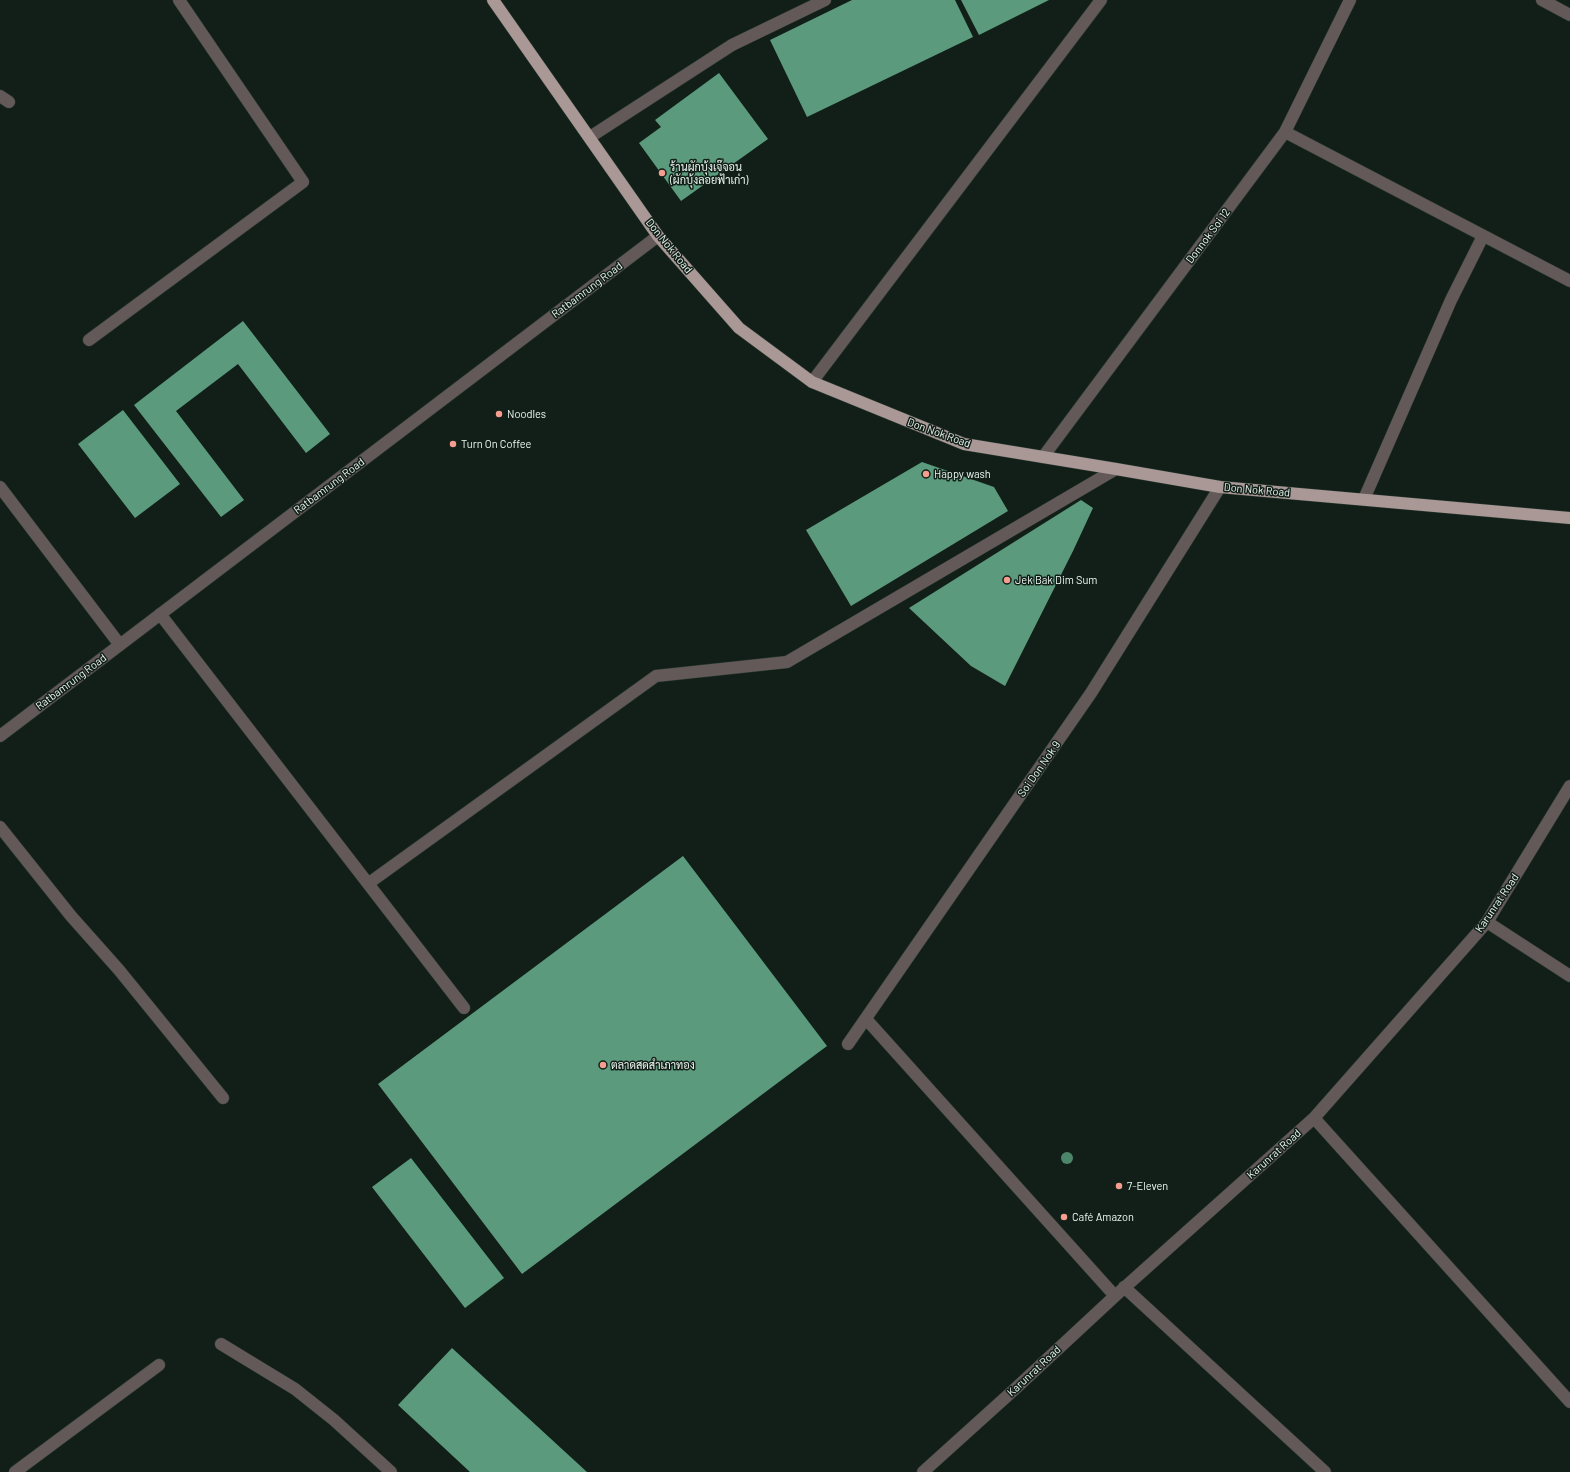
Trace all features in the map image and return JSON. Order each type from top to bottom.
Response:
[{"type":"main road","name":"Don Nok Road","points":[[493,0],[658,236],[739,328],[812,382],[964,444],[1116,468],[1220,487],[1570,518]]},
{"type":"street","points":[[89,340],[303,182],[179,0]]},
{"type":"street","points":[[590,137],[732,45],[825,0]]},
{"type":"street","points":[[812,382],[1101,0]]},
{"type":"street","name":"Donnok Soi 12","points":[[1043,457],[1285,132],[1350,0]]},
{"type":"street","points":[[1542,0],[1570,15]]},
{"type":"street","points":[[1285,132],[1570,281]]},
{"type":"street","name":"Ratbamrung Road","points":[[0,736],[658,236]]},
{"type":"street","points":[[1364,499],[1451,300],[1483,236]]},
{"type":"street","points":[[369,883],[656,676],[787,662],[1116,468]]},
{"type":"street","points":[[0,487],[120,645]]},
{"type":"street","name":"Soi Don Nok 9","points":[[848,1044],[1091,693],[1220,487]]},
{"type":"street","points":[[160,614],[464,1008]]},
{"type":"street","name":"Karunrat Road","points":[[923,1472],[1124,1287],[1314,1118],[1487,922],[1570,786]]},
{"type":"street","points":[[0,827],[71,916],[119,970],[223,1098]]},
{"type":"street","points":[[1487,922],[1570,976]]},
{"type":"street","points":[[866,1019],[1115,1296]]},
{"type":"street","points":[[1314,1118],[1570,1402]]},
{"type":"street","points":[[1124,1287],[1325,1472]]},
{"type":"street","points":[[221,1344],[294,1389],[334,1420],[391,1472]]},
{"type":"street","points":[[15,1472],[159,1365]]},
{"type":"building","points":[[852,0],[955,0],[973,37],[807,117],[770,40]]},
{"type":"building","points":[[961,0],[1049,0],[979,35]]},
{"type":"building","points":[[719,73],[768,139],[681,201],[639,143],[661,127],[655,120]]},
{"type":"building","points":[[243,321],[330,434],[306,453],[238,364],[176,411],[244,500],[221,517],[134,405]]},
{"type":"building","points":[[123,410],[180,484],[135,518],[78,444]]},
{"type":"building","points":[[922,462],[994,487],[1008,511],[851,606],[806,530]]},
{"type":"building","name":"Jek Bak Dim Sum","points":[[1081,500],[1093,508],[1005,686],[971,666],[909,608]]},
{"type":"building","name":"ตลาดสดสำเภาทอง","points":[[683,856],[827,1046],[522,1274],[378,1084]]},
{"type":"building","points":[[411,1158],[504,1278],[465,1308],[372,1187]]},
{"type":"building","points":[[452,1348],[587,1472],[470,1472],[398,1405]]},
{"type":"place","name":"ร้านผักบุ้งเจ๊จอน (ผักบุ้งลอยฟ้าเก่า)","points":[[662,173]]},
{"type":"place","name":"Noodles","points":[[499,414]]},
{"type":"place","name":"Turn On Coffee","points":[[453,444]]},
{"type":"place","name":"Happy wash","points":[[926,474]]},
{"type":"place","name":"Jek Bak Dim Sum","points":[[1007,580]]},
{"type":"place","name":"ตลาดสดสำเภาทอง","points":[[603,1065]]},
{"type":"place","name":"7-Eleven","points":[[1119,1186]]},
{"type":"place","name":"Café Amazon","points":[[1064,1217]]}]
